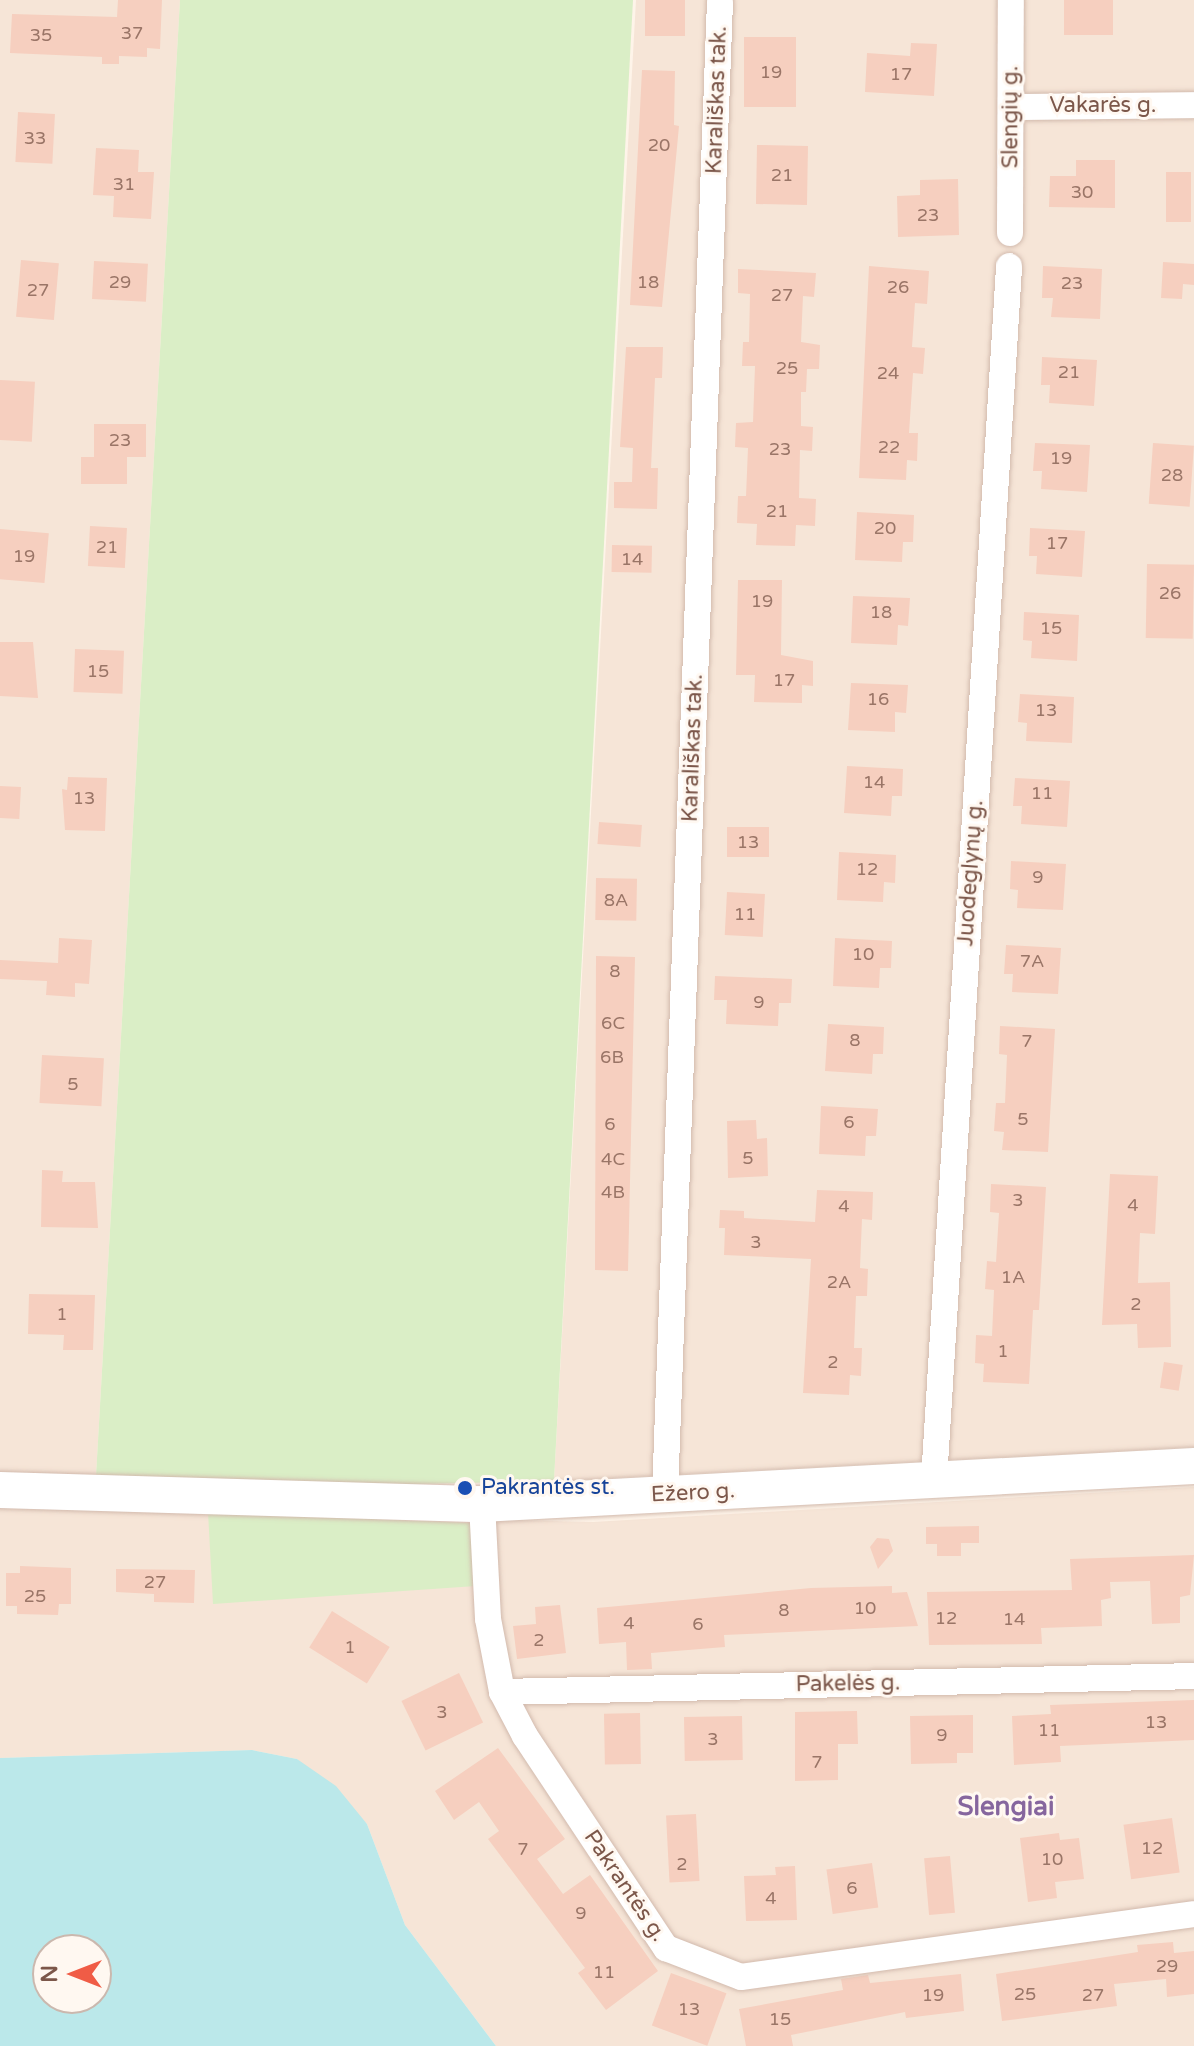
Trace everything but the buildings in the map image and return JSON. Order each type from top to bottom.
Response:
[{"type":"main road","name":"Ežero g.","points":[[0,1490],[482,1504],[1194,1466]]},
{"type":"street","name":"Slengių g.","points":[[1010,233],[1011,0]]},
{"type":"street","name":"Karališkas tak.","points":[[665,1494],[720,2]]},
{"type":"street","name":"Vakarės g.","points":[[1011,107],[1194,105]]},
{"type":"street","name":"Juodeglynų g.","points":[[934,1480],[1009,266]]},
{"type":"street","name":"Pakrantės g.","points":[[482,1504],[488,1619],[502,1692],[525,1736],[666,1948],[741,1977],[1194,1914]]},
{"type":"street","name":"Pakelės g.","points":[[502,1692],[1194,1676]]},
{"type":"shaded area","points":[[0,0],[180,0],[96,1476],[0,1474]]},
{"type":"shaded area","points":[[636,0],[1194,0],[1194,1447],[554,1481]]},
{"type":"shaded area","points":[[1194,1487],[1194,2046],[496,2046],[405,1925],[367,1824],[297,1759],[252,1750],[0,1758],[0,1508],[593,1522]]},
{"type":"green space","points":[[180,0],[633,0],[554,1481],[372,1485],[96,1476]]},
{"type":"green space","points":[[208,1512],[470,1523],[476,1586],[213,1604]]},
{"type":"water","points":[[252,1750],[297,1759],[336,1786],[367,1824],[405,1925],[496,2046],[0,2046],[0,1758]]},
{"type":"place","name":"Pakrantės st.","points":[[465,1488]]},
{"type":"district","name":"Slengiai","points":[[1006,1807]]}]
